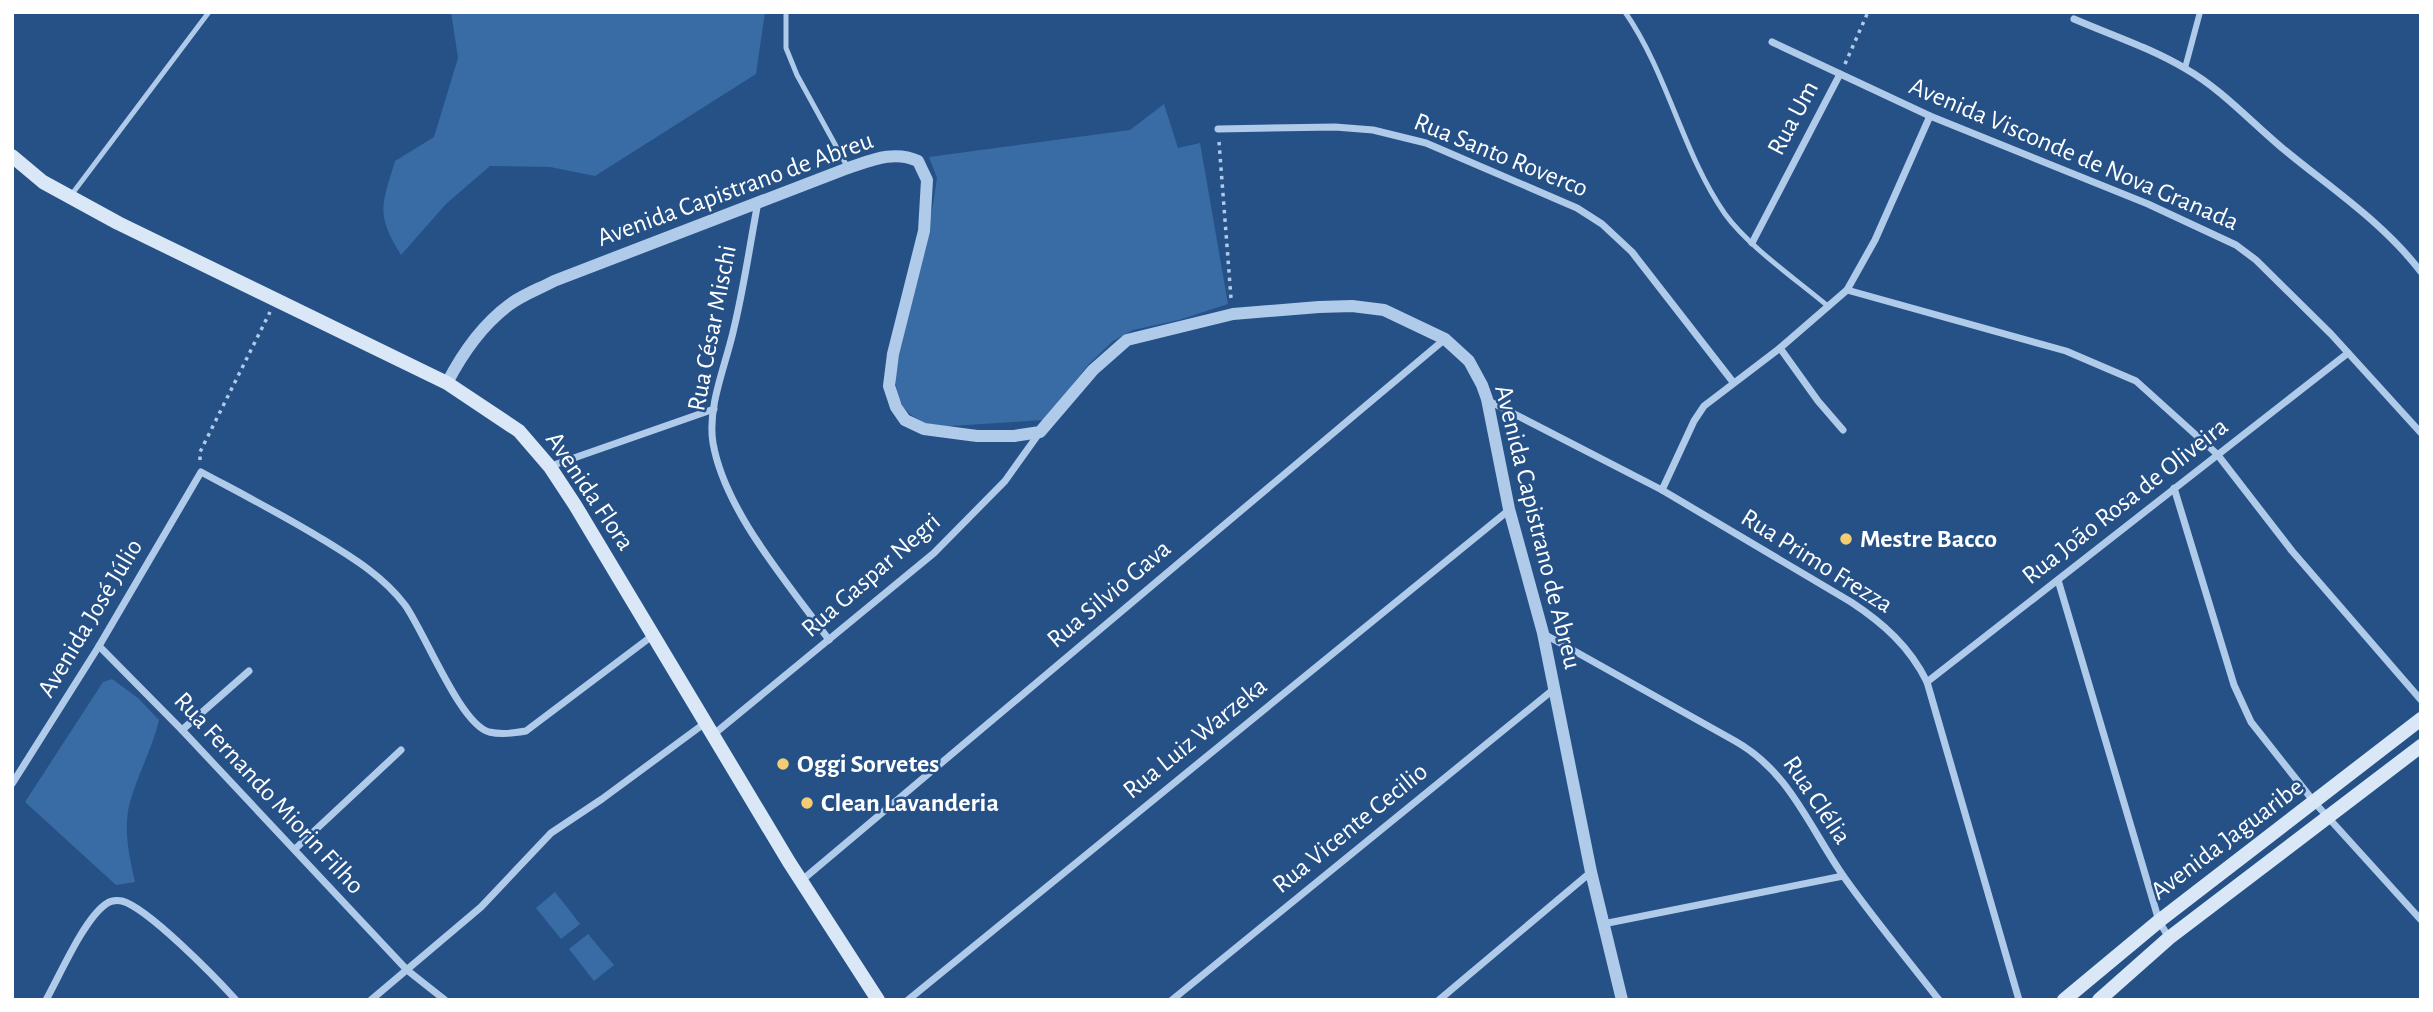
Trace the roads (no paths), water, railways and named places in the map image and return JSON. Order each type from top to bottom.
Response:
[{"type":"main road","name":"Avenida Flora","points":[[12,156],[43,181],[70,197],[276,301],[447,383],[519,431],[550,467],[801,881],[878,1000]]},
{"type":"main road","name":"Avenida Jaguaribe","points":[[2064,1000],[2159,921],[2421,719]]},
{"type":"main road","name":"Avenida Jaguaribe","points":[[2099,1000],[2169,938],[2421,746]]},
{"type":"street","points":[[2185,68],[2200,12]]},
{"type":"street","points":[[2074,19],[2185,68],[2210,85],[2302,165],[2369,217],[2421,272]]},
{"type":"street","name":"Avenida Visconde de Nova Granada","points":[[1772,42],[1930,116],[2148,204],[2236,246],[2256,260],[2348,353],[2421,433]]},
{"type":"street","name":"Rua Um","points":[[1752,243],[1840,74]]},
{"type":"street","points":[[1662,490],[1699,411],[1780,348],[1847,290],[1875,240],[1930,116]]},
{"type":"street","name":"Rua Santo Roverco","points":[[1218,129],[1335,127],[1373,130],[1426,143],[1577,208],[1602,224],[1632,252],[1733,382]]},
{"type":"street","name":"Avenida Capistrano de Abreu","points":[[447,383],[460,358],[474,340],[509,304],[554,281],[848,169],[882,157],[905,155],[918,161],[927,180],[924,231],[893,354],[889,386],[895,407],[905,420],[923,429],[977,436],[1014,436],[1040,432],[1093,370],[1127,340],[1233,314],[1318,307],[1370,307],[1400,317],[1445,339],[1469,361],[1487,399],[1509,509],[1543,633],[1591,872],[1622,1000]]},
{"type":"street","name":"Rua César Mischi","points":[[758,202],[735,327],[714,409],[713,441],[720,472],[734,501],[754,535],[829,640]]},
{"type":"street","points":[[1847,290],[2066,351],[2120,373],[2147,388],[2217,453],[2292,551],[2421,700]]},
{"type":"street","name":"Rua Silvio Gava","points":[[801,881],[1445,339]]},
{"type":"street","points":[[1780,348],[1818,401],[1843,430]]},
{"type":"street","name":"Rua João Rosa de Oliveira","points":[[1927,682],[2348,353]]},
{"type":"street","name":"Rua Primo Frezza","points":[[1487,399],[1662,490],[1867,612],[1908,651],[1927,682],[2019,1000]]},
{"type":"street","points":[[550,467],[714,409]]},
{"type":"street","name":"Rua Gaspar Negri","points":[[371,1000],[495,894],[551,833],[710,728],[829,640],[934,553],[1005,481],[1040,432]]},
{"type":"street","name":"Avenida José Júlio","points":[[12,784],[99,646],[201,472],[283,516],[368,567],[404,604],[456,698],[474,724],[488,732],[508,734],[526,731],[652,636]]},
{"type":"street","points":[[2174,488],[2241,702],[2251,722],[2315,803],[2421,920]]},
{"type":"street","name":"Rua Luiz Warzeka","points":[[908,1000],[1509,509]]},
{"type":"street","points":[[2058,580],[2159,921],[2169,938]]},
{"type":"street","name":"Rua Clélia","points":[[1543,633],[1763,758],[1774,769],[1843,876],[1939,1000]]},
{"type":"street","name":"Rua Fernando Miorin Filho","points":[[99,646],[183,730],[407,970],[445,1000]]},
{"type":"street","points":[[183,730],[249,671]]},
{"type":"street","name":"Rua Vicente Cecilio","points":[[1172,1000],[1555,688]]},
{"type":"street","points":[[295,849],[401,750]]},
{"type":"street","points":[[1439,1000],[1591,872]]},
{"type":"street","points":[[1603,924],[1843,876]]},
{"type":"street","points":[[46,1000],[90,920],[105,905],[112,901],[122,901],[152,920],[215,977],[236,1000]]},
{"type":"lane","points":[[70,197],[209,12]]},
{"type":"lane","points":[[786,12],[786,48],[797,75],[848,169]]},
{"type":"lane","points":[[1625,12],[1655,63],[1701,172],[1714,196],[1732,222],[1752,243],[1829,307]]},
{"type":"place","name":"Mestre Bacco","points":[[1846,539]]},
{"type":"place","name":"Oggi Sorvetes","points":[[783,764]]},
{"type":"place","name":"Clean Lavanderia","points":[[807,803]]}]
